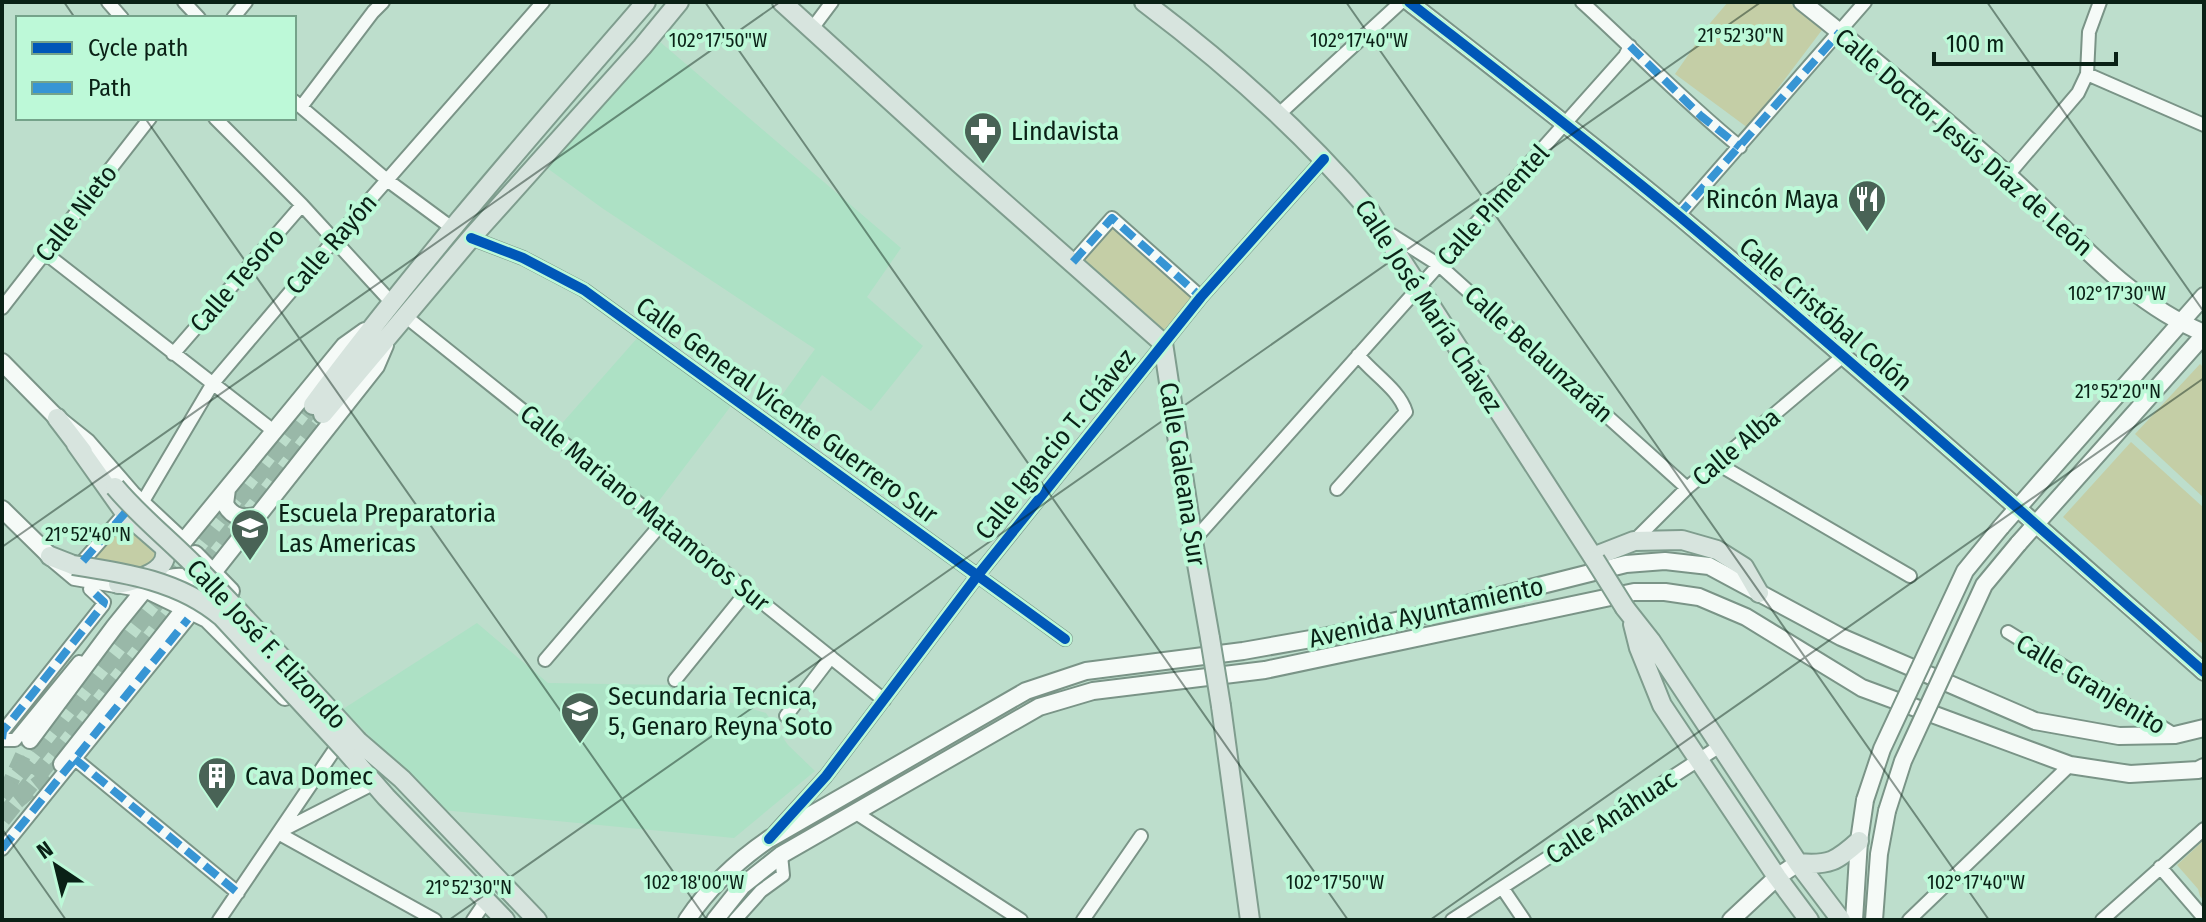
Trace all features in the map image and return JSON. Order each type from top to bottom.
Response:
[{"type":"main road","points":[[646,2],[391,302],[318,409],[389,336],[679,2]]},
{"type":"main road","points":[[782,2],[969,173],[1163,343]]},
{"type":"main road","name":"Calle José María Chávez","points":[[1144,2],[1278,115],[1324,159],[1369,210],[1629,612],[1798,863],[1841,920]]},
{"type":"main road","name":"Calle Cristóbal Colón","points":[[1409,2],[1678,216],[2204,672]]},
{"type":"main road","name":"Calle Doctor Jesús Díaz de León","points":[[1802,2],[2008,175],[2136,296],[2179,323],[2204,334]]},
{"type":"main road","points":[[1854,920],[1865,800],[1882,749],[1965,571],[2204,296]]},
{"type":"main road","points":[[30,740],[130,607],[344,346],[372,326]]},
{"type":"main road","points":[[1874,920],[1879,854],[1887,811],[1903,761],[1984,585],[2204,334]]},
{"type":"main road","points":[[69,762],[376,366],[389,336]]},
{"type":"main road","name":"Calle Galeana Sur","points":[[1163,343],[1221,706],[1250,920]]},
{"type":"main road","name":"Calle José F. Elizondo","points":[[2,362],[57,418],[129,505],[195,565],[268,642],[386,797],[505,920]]},
{"type":"main road","points":[[57,418],[87,442],[142,503],[214,572],[402,779]]},
{"type":"main road","points":[[76,444],[125,513],[166,552],[166,558],[150,574],[118,584]]},
{"type":"main road","points":[[227,489],[225,504],[233,515],[245,518],[259,515]]},
{"type":"main road","points":[[2,509],[75,577],[145,589],[184,613],[207,619],[346,747],[371,785],[386,797]]},
{"type":"main road","points":[[1594,559],[1634,541],[1682,540],[1717,550],[1744,567],[1759,593]]},
{"type":"main road","points":[[183,543],[178,575],[184,613]]},
{"type":"main road","name":"Calle José F. Elizondo","points":[[50,556],[147,578],[204,603],[222,617],[346,747],[402,779],[537,920]]},
{"type":"main road","name":"Avenida Ayuntamiento","points":[[687,920],[726,873],[769,839],[1026,691],[1086,671],[1243,651],[1328,636],[1626,564],[1665,561],[1709,566],[1841,637],[2035,721],[2119,736],[2175,735],[2204,728]]},
{"type":"main road","points":[[145,589],[178,575],[191,578],[227,604],[255,617]]},
{"type":"main road","points":[[118,584],[127,592],[130,607]]},
{"type":"main road","name":"Avenida Ayuntamiento","points":[[715,920],[742,886],[781,855],[1039,707],[1093,691],[1265,670],[1634,592],[1699,597],[1746,617],[1862,688],[2070,765],[2130,774],[2202,770]]},
{"type":"main road","name":"Calle José María Chávez","points":[[1629,612],[1639,648],[1662,705],[1809,920]]},
{"type":"main road","points":[[1731,920],[1777,877],[1798,863],[1821,865],[1840,858],[1859,841]]},
{"type":"street","points":[[383,2],[298,104],[387,180],[452,228]]},
{"type":"street","name":"Calle Rayón","points":[[142,503],[213,383],[543,2]]},
{"type":"street","points":[[811,30],[832,2]]},
{"type":"street","points":[[1278,115],[1401,2]]},
{"type":"street","points":[[1582,2],[1701,116],[1740,147]]},
{"type":"street","points":[[1678,216],[1865,2]]},
{"type":"street","points":[[2008,175],[2078,93],[2087,74],[2089,32],[2100,2]]},
{"type":"street","name":"Calle Pimentel","points":[[1193,541],[1565,124],[1625,56],[1630,46]]},
{"type":"street","points":[[2087,74],[2204,125]]},
{"type":"street","name":"Calle Nieto","points":[[2,308],[148,120]]},
{"type":"street","points":[[217,120],[302,205],[391,302]]},
{"type":"street","name":"Calle Ignacio T. Chávez","points":[[769,839],[826,776],[978,575],[1163,343],[1324,159]]},
{"type":"street","name":"Calle Tesoro","points":[[173,354],[302,205]]},
{"type":"street","points":[[1073,262],[1112,218],[1201,297]]},
{"type":"street","name":"Calle Belaunzarán","points":[[1384,230],[1439,265],[1687,488]]},
{"type":"street","name":"Calle General Vicente Guerrero Sur","points":[[471,238],[523,258],[584,290],[1065,639]]},
{"type":"street","points":[[45,253],[275,432]]},
{"type":"street","name":"Calle Mariano Matamoros Sur","points":[[405,316],[884,700]]},
{"type":"street","points":[[1337,489],[1406,412],[1397,394],[1358,355]]},
{"type":"street","name":"Calle Alba","points":[[1634,541],[1687,488],[1842,357]]},
{"type":"street","points":[[1716,463],[1910,576]]},
{"type":"street","points":[[78,563],[125,513]]},
{"type":"street","points":[[545,660],[663,522]]},
{"type":"street","points":[[90,589],[102,599],[103,605],[3,731],[2,739],[15,740],[86,654],[115,626]]},
{"type":"street","points":[[675,680],[748,590]]},
{"type":"street","name":"Calle Granjenito","points":[[2008,632],[2175,735]]},
{"type":"street","points":[[786,716],[831,657]]},
{"type":"street","name":"Calle Anáhuac","points":[[1452,920],[1720,746]]},
{"type":"street","points":[[219,920],[278,833],[346,747]]},
{"type":"street","points":[[2,849],[69,762],[238,893]]},
{"type":"street","points":[[1909,920],[2070,765]]},
{"type":"street","points":[[278,833],[371,785]]},
{"type":"street","points":[[856,813],[1021,920]]},
{"type":"street","points":[[2102,920],[2204,829]]},
{"type":"street","points":[[278,833],[435,920]]},
{"type":"street","points":[[1083,920],[1141,836]]},
{"type":"street","points":[[735,920],[761,891],[783,875],[781,855]]},
{"type":"street","points":[[2160,867],[2204,918]]},
{"type":"street","points":[[1503,889],[1524,920]]},
{"type":"street","points":[[473,920],[486,901]]},
{"type":"shaded area","points":[[1728,2],[1789,2],[1822,30],[1748,128],[1675,74]]},
{"type":"shaded area","points":[[659,41],[901,248],[867,297],[923,346],[871,411],[822,375],[784,428],[767,416],[815,349],[547,168]]},
{"type":"shaded area","points":[[1110,224],[1195,294],[1164,330],[1080,261]]},
{"type":"shaded area","points":[[639,336],[734,402],[655,506],[557,429]]},
{"type":"shaded area","points":[[2200,364],[2204,368],[2204,498],[2135,434]]},
{"type":"shaded area","points":[[2131,442],[2204,508],[2204,645],[2063,517]]},
{"type":"shaded area","points":[[120,513],[160,549],[147,572],[77,562]]},
{"type":"shaded area","points":[[477,623],[548,683],[672,685],[766,713],[788,745],[815,771],[734,838],[442,810],[343,709]]},
{"type":"shaded area","points":[[2204,840],[2204,901],[2198,889],[2177,865]]},
{"type":"tunnel","points":[[2,796],[313,405]]},
{"type":"tunnel","points":[[2,819],[323,414]]},
{"type":"tunnel","points":[[6,792],[30,740]]},
{"type":"tunnel","points":[[17,801],[62,764]]},
{"type":"marked path","points":[[1678,216],[1840,32]]},
{"type":"marked path","points":[[1630,46],[1701,116],[1740,147]]},
{"type":"marked path","points":[[1073,262],[1112,218],[1201,297]]},
{"type":"marked path","points":[[83,561],[125,513]]},
{"type":"marked path","points":[[2,739],[3,731],[103,605],[104,602],[90,589]]},
{"type":"marked path","points":[[2,849],[188,619]]},
{"type":"marked path","points":[[75,759],[238,893]]},
{"type":"cycle path","points":[[1409,2],[1679,216],[2204,672]]},
{"type":"cycle path","points":[[769,839],[826,776],[978,575],[1201,297],[1324,159]]},
{"type":"cycle path","points":[[471,238],[523,258],[584,290],[1065,639]]},
{"type":"place","name":"Lindavista","points":[[983,165]]},
{"type":"place","name":"Rincón Maya","points":[[1867,233]]},
{"type":"place","name":"Escuela Preparatoria Las Americas","points":[[250,562]]},
{"type":"place","name":"Secundaria Tecnica, 5, Genaro Reyna Soto","points":[[580,745]]},
{"type":"place","name":"Cava Domec","points":[[217,810]]}]
